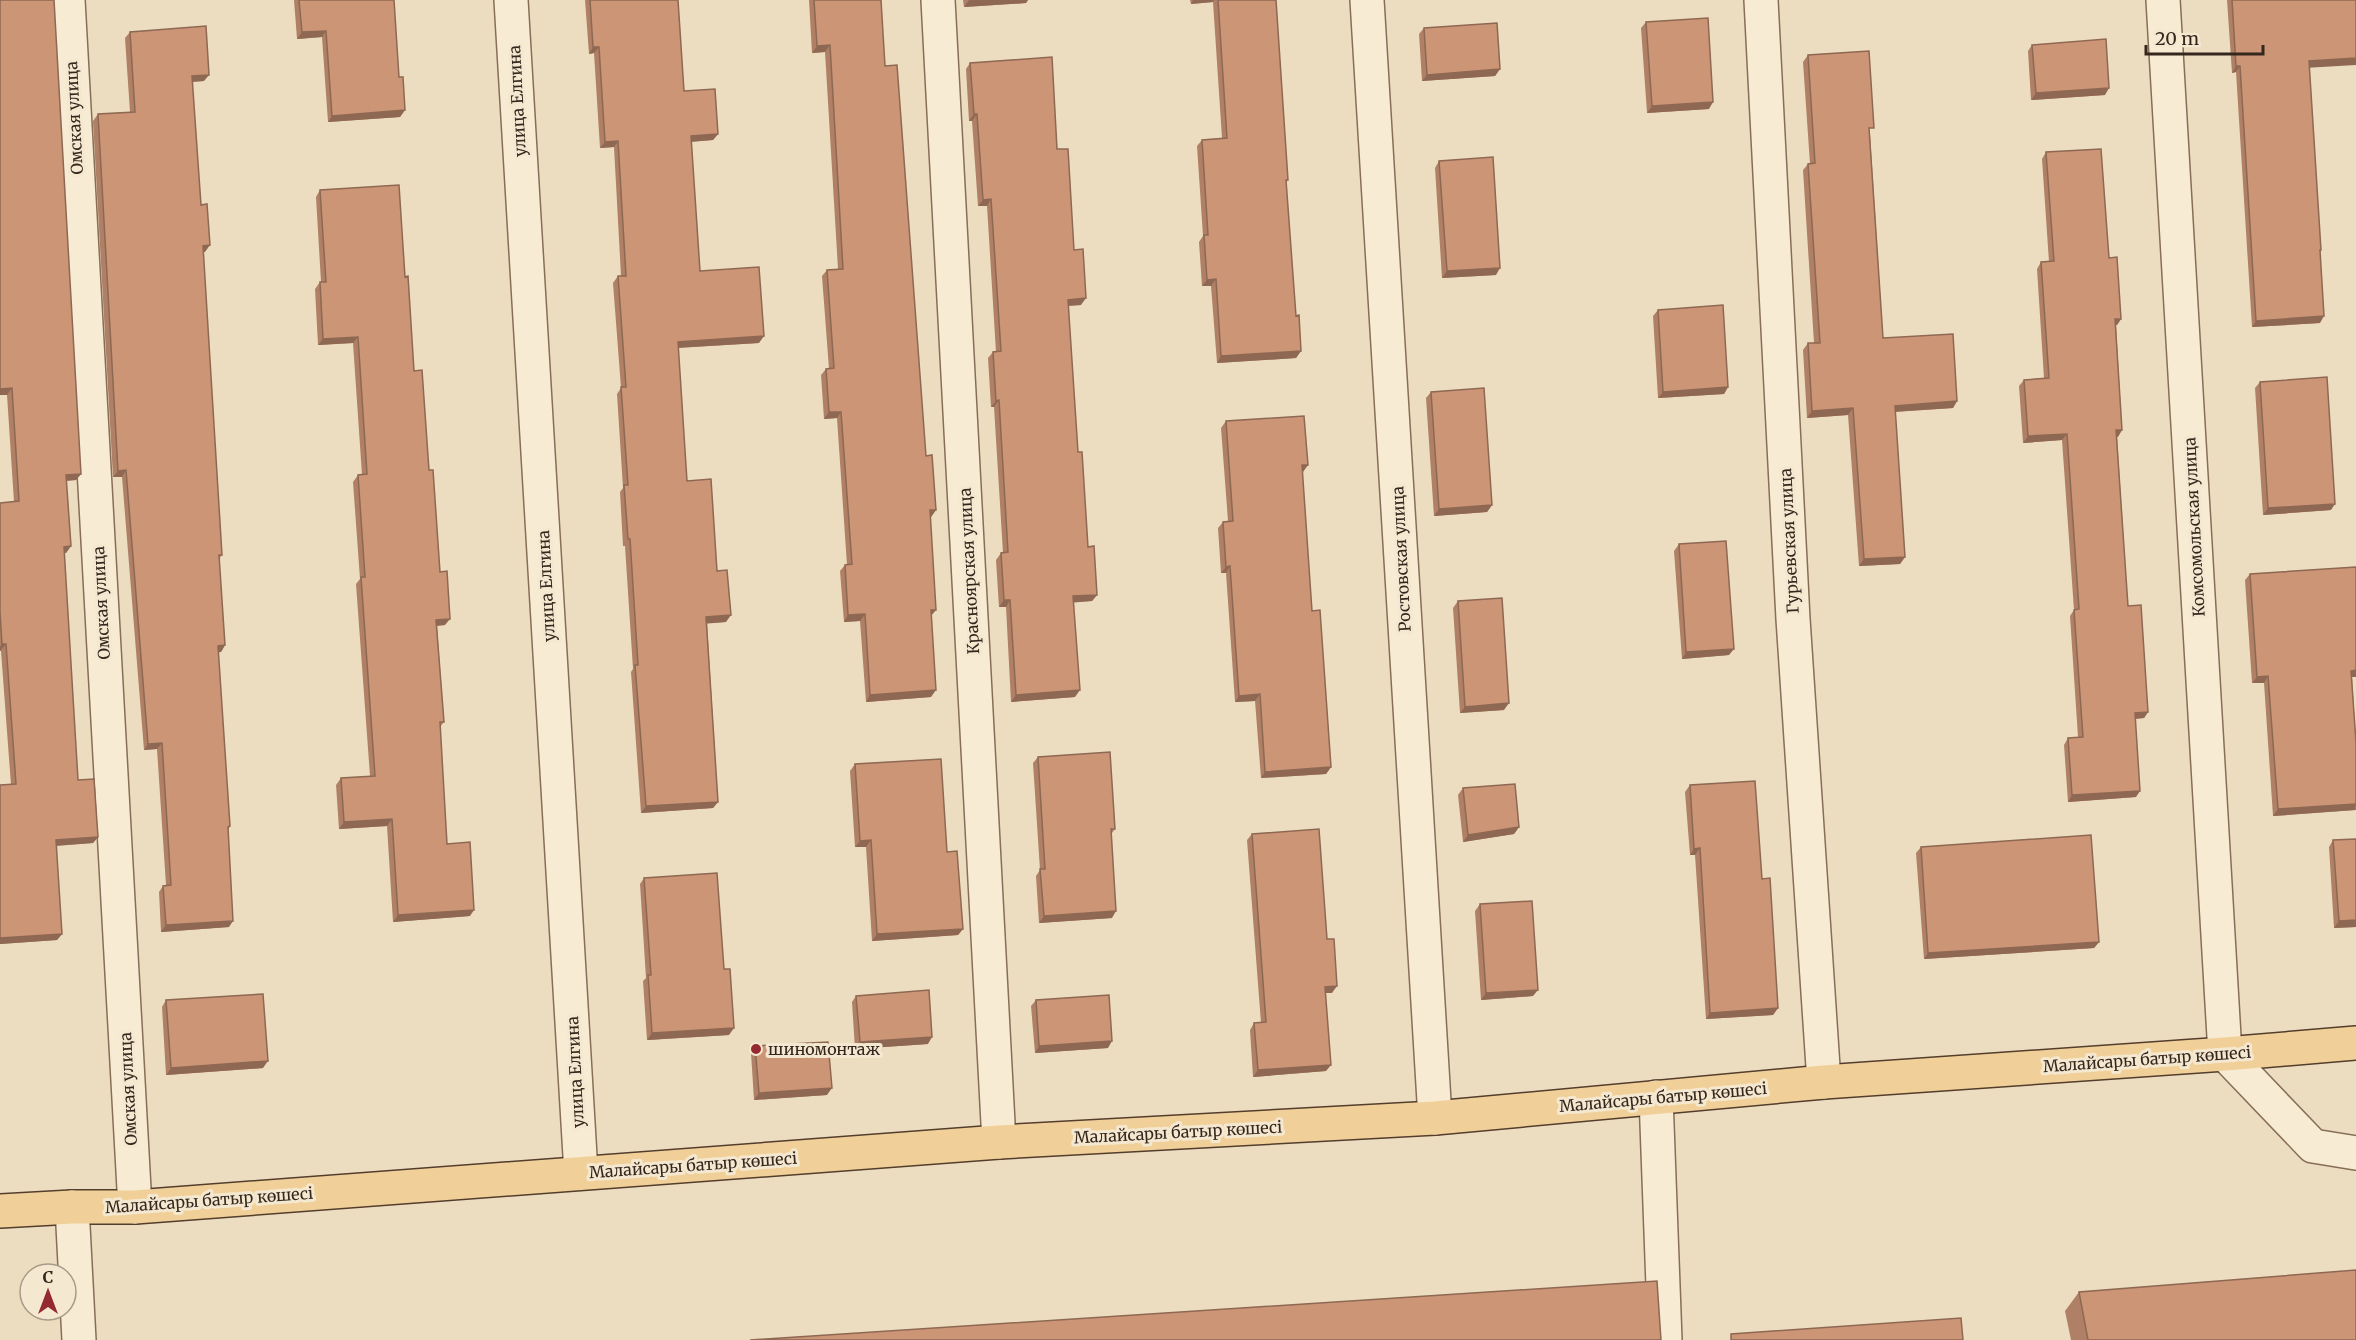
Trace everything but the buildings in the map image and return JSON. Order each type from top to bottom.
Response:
[{"type":"main road","name":"Малайсары батыр көшесі","points":[[0,1211],[72,1207],[135,1207],[999,1142],[1435,1118],[1824,1082],[2356,1043]]},
{"type":"street","name":"Омская улица","points":[[68,0],[135,1207]]},
{"type":"street","name":"улица Елгина","points":[[511,0],[582,1173]]},
{"type":"street","name":"Красноярская улица","points":[[938,0],[999,1142]]},
{"type":"street","name":"Ростовская улица","points":[[1367,0],[1435,1118]]},
{"type":"street","name":"Гурьевская улица","points":[[1761,0],[1793,619],[1824,1082]]},
{"type":"street","name":"Комсомольская улица","points":[[2163,0],[2225,1054]]},
{"type":"street","points":[[2225,1054],[2313,1146],[2356,1153]]},
{"type":"street","points":[[1656,1097],[1665,1340]]},
{"type":"street","points":[[72,1207],[79,1340]]},
{"type":"place","name":"шиномонтаж","points":[[756,1049]]}]
